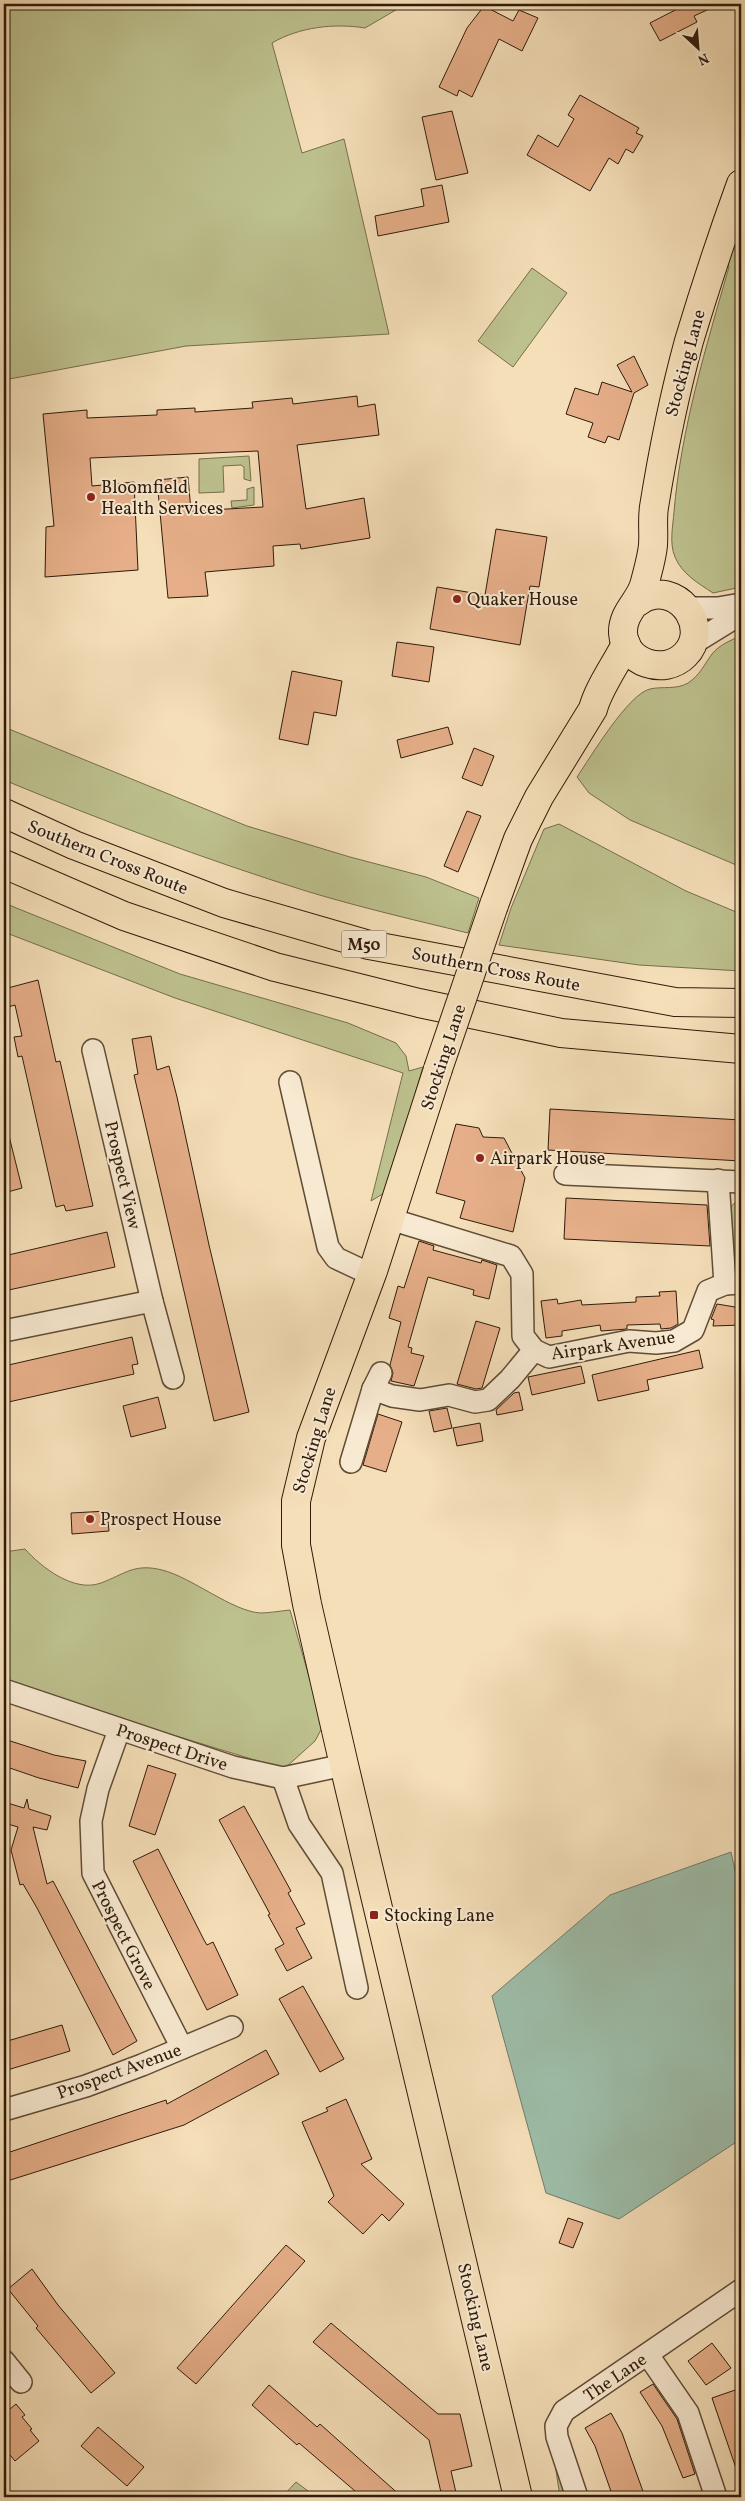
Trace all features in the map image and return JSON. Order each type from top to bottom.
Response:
[{"type":"main road","name":"Stocking Lane","points":[[518,2497],[344,1765],[302,1579],[296,1545],[296,1501],[311,1438],[372,1275],[438,1069],[518,838],[539,797],[594,710],[596,697],[612,673],[626,644],[623,633],[624,622],[628,611],[642,593],[653,548],[654,510],[674,396],[710,269],[741,184]]},
{"type":"main road","name":"Stocking Lane","points":[[594,710],[604,704],[631,679],[653,666],[665,666],[676,662],[686,654],[692,644],[695,632],[693,619],[664,575],[653,548]]},
{"type":"main road","points":[[636,603],[648,596],[663,594],[682,603]]},
{"type":"main road","points":[[626,644],[632,654],[641,662],[653,666]]},
{"type":"main road","name":"Southern Cross Route","points":[[4,814],[74,845],[224,903],[369,945],[676,1002],[741,1003]]},
{"type":"main road","name":"M50","points":[[4,864],[124,916],[256,961],[419,1003],[561,1033],[741,1048]]},
{"type":"street","points":[[682,603],[718,608],[741,604]]},
{"type":"street","points":[[692,644],[741,614]]},
{"type":"street","name":"Prospect View","points":[[93,1050],[152,1301],[173,1378]]},
{"type":"street","points":[[290,1082],[328,1247],[336,1258],[372,1275]]},
{"type":"street","points":[[565,1174],[741,1182]]},
{"type":"street","points":[[718,1180],[733,1284]]},
{"type":"street","name":"Airpark Avenue","points":[[390,1219],[511,1256],[522,1274],[523,1336],[534,1350],[549,1357],[629,1341],[656,1343],[674,1341],[693,1330],[708,1291],[733,1284]]},
{"type":"street","points":[[4,1331],[152,1301]]},
{"type":"street","points":[[350,1462],[377,1381],[420,1400],[449,1395],[476,1402],[488,1400],[510,1379],[534,1350]]},
{"type":"street","name":"Prospect Drive","points":[[4,1690],[233,1767],[283,1778],[344,1765]]},
{"type":"street","name":"Prospect Grove","points":[[120,1730],[98,1789],[91,1821],[93,1873],[182,2048]]},
{"type":"street","points":[[283,1778],[299,1824],[332,1873],[356,1988]]},
{"type":"street","name":"Prospect Avenue","points":[[4,2110],[86,2086],[232,2027]]},
{"type":"street","name":"The Lane","points":[[577,2497],[557,2437],[556,2426],[560,2416],[564,2411],[741,2290]]},
{"type":"street","points":[[648,2354],[688,2413],[716,2497]]},
{"type":"street","points":[[4,2361],[21,2382]]},
{"type":"green space","points":[[4,4],[406,4],[365,28],[330,26],[317,28],[294,33],[272,43],[302,153],[344,139],[389,334],[186,346],[4,380]]},
{"type":"green space","points":[[741,217],[741,587],[713,593],[691,578],[678,563],[673,552],[672,529],[677,481],[688,419],[729,267],[726,260]]},
{"type":"green space","points":[[532,268],[567,293],[513,367],[478,341]]},
{"type":"green space","points":[[249,456],[251,481],[244,479],[244,467],[241,465],[223,466],[224,492],[199,493],[199,459]]},
{"type":"green space","points":[[254,487],[254,505],[232,508],[231,501],[247,500],[247,489]]},
{"type":"green space","points":[[741,636],[741,867],[630,820],[589,793],[577,777],[610,728],[631,702],[641,693],[650,689],[674,687],[688,683],[699,673],[718,648]]},
{"type":"green space","points":[[4,727],[247,826],[350,857],[426,877],[479,898],[468,933],[346,902],[268,879],[154,839],[4,780]]},
{"type":"green space","points":[[559,824],[686,891],[741,914],[741,971],[639,965],[499,945],[511,908],[544,829]]},
{"type":"green space","points":[[4,903],[180,974],[348,1023],[396,1043],[406,1056],[409,1071],[423,1067],[386,1192],[371,1201],[403,1073],[175,998],[4,932]]},
{"type":"green space","points":[[741,1199],[741,1274],[733,1273],[728,1209]]},
{"type":"green space","points":[[25,1549],[49,1570],[69,1581],[80,1584],[91,1585],[101,1583],[130,1570],[152,1568],[186,1579],[224,1600],[249,1611],[260,1613],[290,1610],[323,1726],[315,1741],[284,1769],[62,1701],[7,1681],[4,1679],[4,1552]]},
{"type":"green space","points":[[552,2444],[568,2497],[560,2497]]},
{"type":"green space","points":[[296,2482],[316,2497],[282,2497]]},
{"type":"shaded area","points":[[731,1852],[741,1898],[741,2139],[619,2219],[546,2193],[492,1996],[610,1895]]},
{"type":"building","points":[[687,4],[720,4],[694,16],[697,22],[660,41],[650,23]]},
{"type":"building","points":[[484,6],[513,21],[519,10],[538,18],[522,51],[499,39],[472,97],[459,90],[457,96],[439,87],[467,28]]},
{"type":"building","points":[[580,95],[639,128],[636,133],[643,136],[633,153],[626,149],[618,164],[609,158],[590,191],[527,155],[538,135],[558,147],[574,119],[568,115]]},
{"type":"building","points":[[452,111],[468,173],[436,180],[422,117]]},
{"type":"building","points":[[442,185],[449,222],[378,236],[375,216],[424,206],[421,189]]},
{"type":"building","points":[[634,356],[648,385],[634,393],[619,440],[608,436],[605,443],[588,437],[593,423],[566,414],[575,388],[598,395],[602,382],[632,392],[617,365]]},
{"type":"building","name":"Bloomfield Health Services","points":[[357,396],[358,407],[375,404],[379,435],[297,445],[306,509],[364,498],[370,538],[301,549],[300,544],[273,546],[274,566],[205,572],[208,596],[168,598],[157,480],[188,477],[191,511],[263,507],[258,451],[90,458],[92,486],[134,482],[138,570],[45,577],[46,527],[54,526],[43,414],[87,410],[87,418],[157,415],[157,410],[195,408],[195,412],[253,408],[252,402],[292,398],[293,404]]},
{"type":"building","points":[[496,529],[547,537],[539,587],[530,586],[520,645],[430,629],[437,587],[485,595]]},
{"type":"building","points":[[397,642],[434,647],[429,682],[392,676]]},
{"type":"building","points":[[292,671],[342,681],[336,716],[314,712],[308,745],[279,739]]},
{"type":"building","points":[[448,727],[453,744],[401,758],[397,740]]},
{"type":"building","points":[[474,748],[494,756],[482,786],[462,778]]},
{"type":"building","points":[[467,811],[481,816],[458,872],[444,866]]},
{"type":"building","points":[[38,980],[56,1062],[60,1061],[93,1206],[66,1211],[64,1205],[56,1207],[22,1056],[18,1057],[14,1037],[22,1036],[15,1005],[8,1007],[4,989]]},
{"type":"building","points":[[151,1036],[157,1070],[169,1066],[249,1412],[214,1421],[134,1075],[138,1074],[132,1039]]},
{"type":"building","points":[[550,1109],[741,1120],[741,1161],[548,1150]]},
{"type":"building","name":"Airpark House","points":[[456,1124],[479,1128],[483,1137],[504,1138],[525,1178],[513,1232],[460,1218],[465,1201],[436,1193]]},
{"type":"building","points":[[9,1136],[22,1188],[4,1193],[4,1137]]},
{"type":"building","points":[[566,1198],[707,1205],[710,1246],[564,1239]]},
{"type":"building","points":[[107,1232],[115,1267],[4,1291],[4,1256]]},
{"type":"building","points":[[419,1241],[434,1246],[433,1250],[481,1263],[482,1260],[497,1265],[489,1299],[473,1295],[474,1290],[428,1277],[408,1347],[412,1348],[411,1353],[424,1356],[414,1386],[391,1381],[393,1373],[390,1365],[401,1322],[389,1318],[398,1286],[404,1288]]},
{"type":"building","points":[[676,1291],[678,1324],[671,1328],[661,1329],[660,1324],[627,1325],[627,1329],[601,1331],[600,1325],[562,1331],[562,1336],[546,1338],[541,1301],[557,1299],[558,1304],[581,1300],[582,1305],[636,1302],[636,1297],[660,1296],[659,1292]]},
{"type":"building","points":[[717,1304],[741,1308],[741,1325],[713,1326],[714,1320],[711,1319]]},
{"type":"building","points":[[476,1321],[500,1328],[482,1388],[476,1389],[457,1384]]},
{"type":"building","points":[[132,1337],[138,1364],[132,1365],[134,1374],[4,1403],[4,1366]]},
{"type":"building","points":[[699,1350],[703,1368],[647,1380],[649,1390],[598,1401],[592,1375]]},
{"type":"building","points":[[581,1366],[585,1383],[532,1395],[528,1377]]},
{"type":"building","points":[[519,1392],[523,1410],[497,1415],[496,1410],[514,1393]]},
{"type":"building","points":[[158,1397],[166,1428],[131,1437],[123,1406]]},
{"type":"building","points":[[447,1408],[452,1428],[434,1432],[429,1411]]},
{"type":"building","points":[[378,1414],[402,1422],[386,1472],[363,1465]]},
{"type":"building","points":[[480,1423],[483,1441],[457,1446],[453,1428]]},
{"type":"building","name":"Prospect House","points":[[107,1511],[109,1531],[72,1534],[71,1513]]},
{"type":"building","points":[[4,1739],[54,1755],[86,1761],[78,1788],[39,1778],[4,1766]]},
{"type":"building","points":[[148,1765],[176,1774],[155,1835],[129,1826]]},
{"type":"building","points":[[27,1799],[29,1809],[51,1816],[47,1830],[33,1827],[47,1884],[53,1881],[137,2041],[113,2055],[37,1908],[23,1884],[20,1885],[11,1850],[18,1827],[4,1823],[4,1802],[24,1808]]},
{"type":"building","points":[[244,1806],[291,1891],[288,1893],[305,1924],[296,1928],[312,1958],[287,1971],[275,1949],[284,1944],[268,1915],[270,1914],[219,1820]]},
{"type":"building","points":[[158,1849],[204,1940],[207,1945],[213,1942],[238,1995],[207,2010],[133,1861]]},
{"type":"building","points":[[303,1986],[344,2059],[320,2072],[279,1999]]},
{"type":"building","points":[[62,2025],[70,2051],[4,2071],[4,2042]]},
{"type":"building","points":[[266,2050],[279,2074],[184,2125],[4,2182],[4,2154],[166,2100],[167,2104]]},
{"type":"building","points":[[346,2099],[372,2159],[361,2164],[404,2204],[389,2221],[382,2214],[363,2234],[328,2202],[334,2196],[302,2122],[328,2111],[326,2108]]},
{"type":"building","points":[[568,2218],[583,2223],[573,2248],[559,2243]]},
{"type":"building","points":[[286,2245],[305,2261],[196,2384],[177,2368]]},
{"type":"building","points":[[32,2269],[58,2305],[115,2373],[91,2393],[36,2328],[38,2326],[8,2289]]},
{"type":"building","points":[[331,2323],[438,2414],[460,2414],[472,2466],[451,2471],[457,2497],[442,2497],[429,2440],[313,2342]]},
{"type":"building","points":[[712,2343],[731,2368],[706,2385],[688,2361]]},
{"type":"building","points":[[653,2384],[677,2419],[695,2474],[683,2478],[662,2426],[640,2392]]},
{"type":"building","points":[[269,2385],[317,2427],[320,2424],[402,2497],[362,2497],[299,2443],[297,2445],[252,2405]]},
{"type":"building","points":[[741,2388],[741,2477],[739,2477],[712,2398]]},
{"type":"building","points":[[16,2404],[25,2415],[22,2417],[32,2429],[30,2430],[39,2441],[15,2461],[4,2448],[4,2414]]},
{"type":"building","points":[[611,2413],[622,2433],[645,2497],[613,2497],[595,2446],[585,2428]]},
{"type":"building","points":[[98,2427],[144,2467],[127,2486],[81,2446]]},
{"type":"place","name":"Bloomfield Health Services","points":[[91,497]]},
{"type":"place","name":"Quaker House","points":[[457,599]]},
{"type":"place","name":"Airpark House","points":[[480,1158]]},
{"type":"place","name":"Prospect House","points":[[90,1519]]},
{"type":"place","name":"Stocking Lane","points":[[374,1915]]}]
